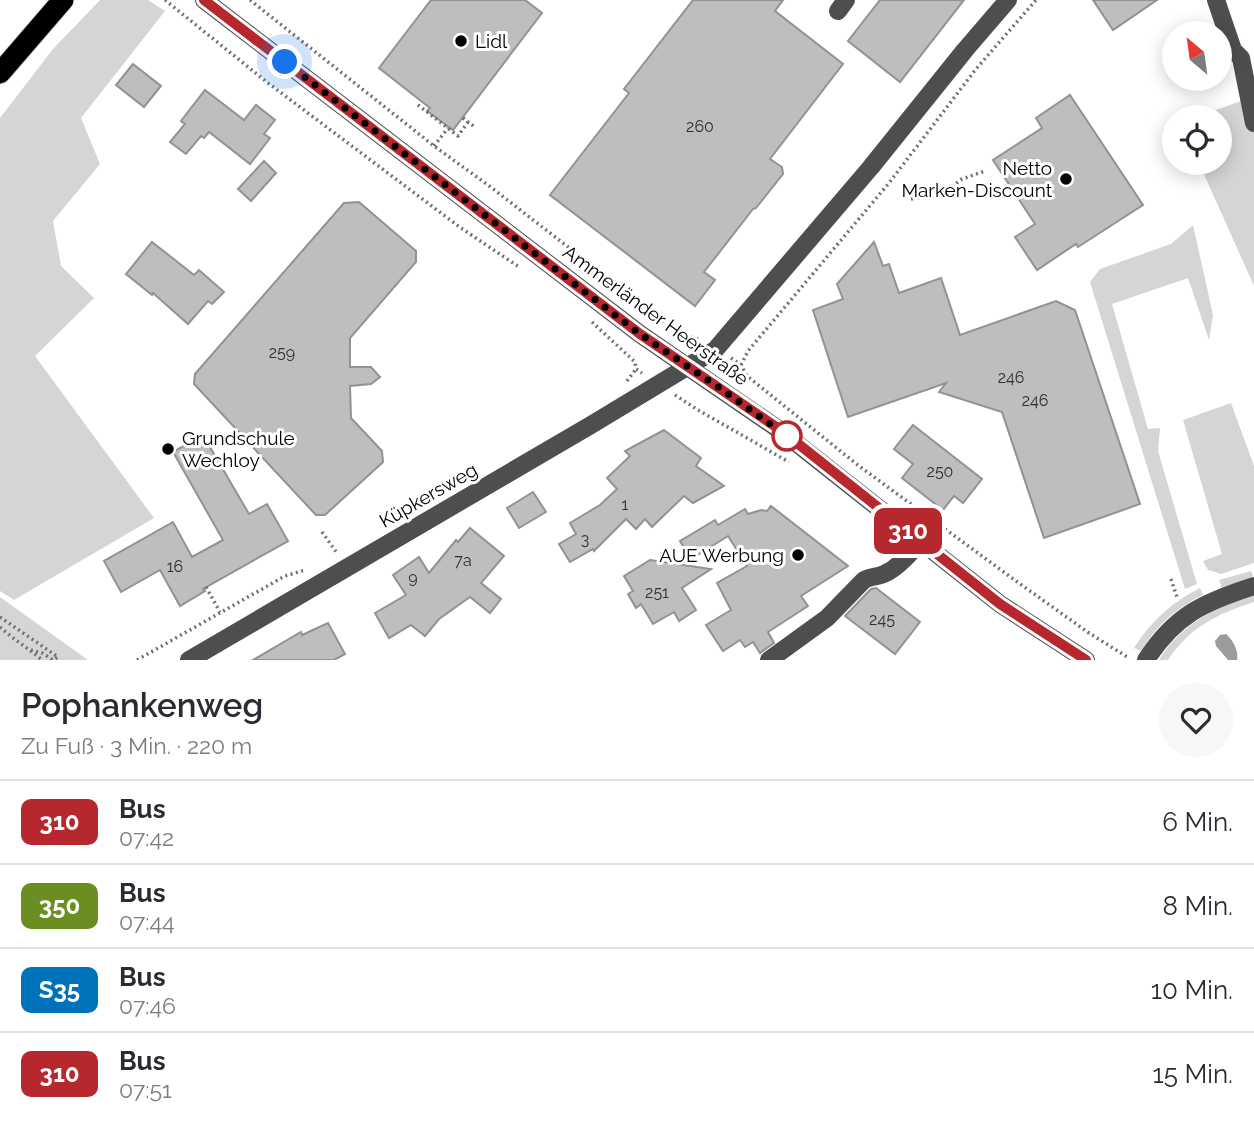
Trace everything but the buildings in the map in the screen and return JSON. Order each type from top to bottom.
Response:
[{"type":"highway","points":[[0,73],[63,0]]},
{"type":"street","name":"Ammerländer Heerstraße","points":[[204,0],[640,334],[782,431],[1000,604],[1086,660]]},
{"type":"street","name":"Küpkersweg","points":[[189,660],[715,350],[871,167],[1008,0]]},
{"type":"street","points":[[1216,0],[1233,50],[1248,57],[1254,123]]},
{"type":"street","points":[[769,660],[827,618],[864,580],[887,573],[920,542]]},
{"type":"street","points":[[1146,660],[1181,618],[1211,601],[1254,586]]},
{"type":"path","points":[[165,0],[268,83],[461,228],[530,274]]},
{"type":"path","points":[[250,0],[434,146],[675,330],[694,337],[741,365],[747,376],[859,467],[1079,625],[1133,660]]},
{"type":"path","points":[[741,365],[748,351],[889,183],[976,69],[1036,0]]},
{"type":"path","points":[[418,104],[458,136],[468,122]]},
{"type":"path","points":[[463,117],[476,128]]},
{"type":"path","points":[[434,146],[447,128]]},
{"type":"path","points":[[911,199],[941,195],[962,179],[985,171]]},
{"type":"path","points":[[584,315],[635,362],[636,369],[657,384]]},
{"type":"path","points":[[322,532],[338,554]]},
{"type":"path","points":[[137,660],[285,576],[313,567]]},
{"type":"path","points":[[1171,579],[1177,597]]},
{"type":"path","points":[[206,587],[220,612]]},
{"type":"path","points":[[0,617],[58,657],[53,660],[43,653],[31,650],[16,642],[0,627]]},
{"type":"path","points":[[31,650],[34,660]]},
{"type":"path","points":[[31,650],[41,660]]},
{"type":"shaded area","points":[[100,0],[148,0],[165,11],[81,118],[100,164],[53,221],[61,266],[94,298],[35,356],[154,518],[14,600],[0,591],[0,118],[53,49]]},
{"type":"shaded area","points":[[1254,96],[1254,286],[1204,175],[1232,175],[1232,105],[1230,105]]},
{"type":"shaded area","points":[[1193,225],[1213,315],[1209,340],[1188,278],[1112,304],[1148,429],[1160,428],[1158,451],[1197,584],[1185,589],[1090,282],[1100,269],[1171,244]]},
{"type":"shaded area","points":[[1231,403],[1254,466],[1254,563],[1221,574],[1208,570],[1203,561],[1222,554],[1183,420]]},
{"type":"shaded area","points":[[1251,571],[1251,578],[1222,588],[1219,580]]},
{"type":"shaded area","points":[[1200,588],[1203,595],[1168,618],[1141,651],[1134,648],[1163,613]]},
{"type":"shaded area","points":[[1254,595],[1254,602],[1205,623],[1176,649],[1168,660],[1159,660],[1178,636],[1200,618]]},
{"type":"shaded area","points":[[0,597],[88,660],[0,660]]},
{"type":"shaded area","points":[[1226,634],[1235,646],[1237,660],[1228,660],[1216,646],[1215,641],[1220,635]]},
{"type":"bus line","name":"310","points":[[204,0],[640,334],[782,431],[1000,604],[1086,660]]},
{"type":"place","name":"Lidl","points":[[461,41]]},
{"type":"place","name":"Netto Marken-Discount","points":[[1066,179]]},
{"type":"place","name":"Grundschule Wechloy","points":[[168,449]]},
{"type":"place","name":"AUE Werbung","points":[[798,555]]},
{"type":"route","points":[[285,62],[640,334],[787,436]]}]
